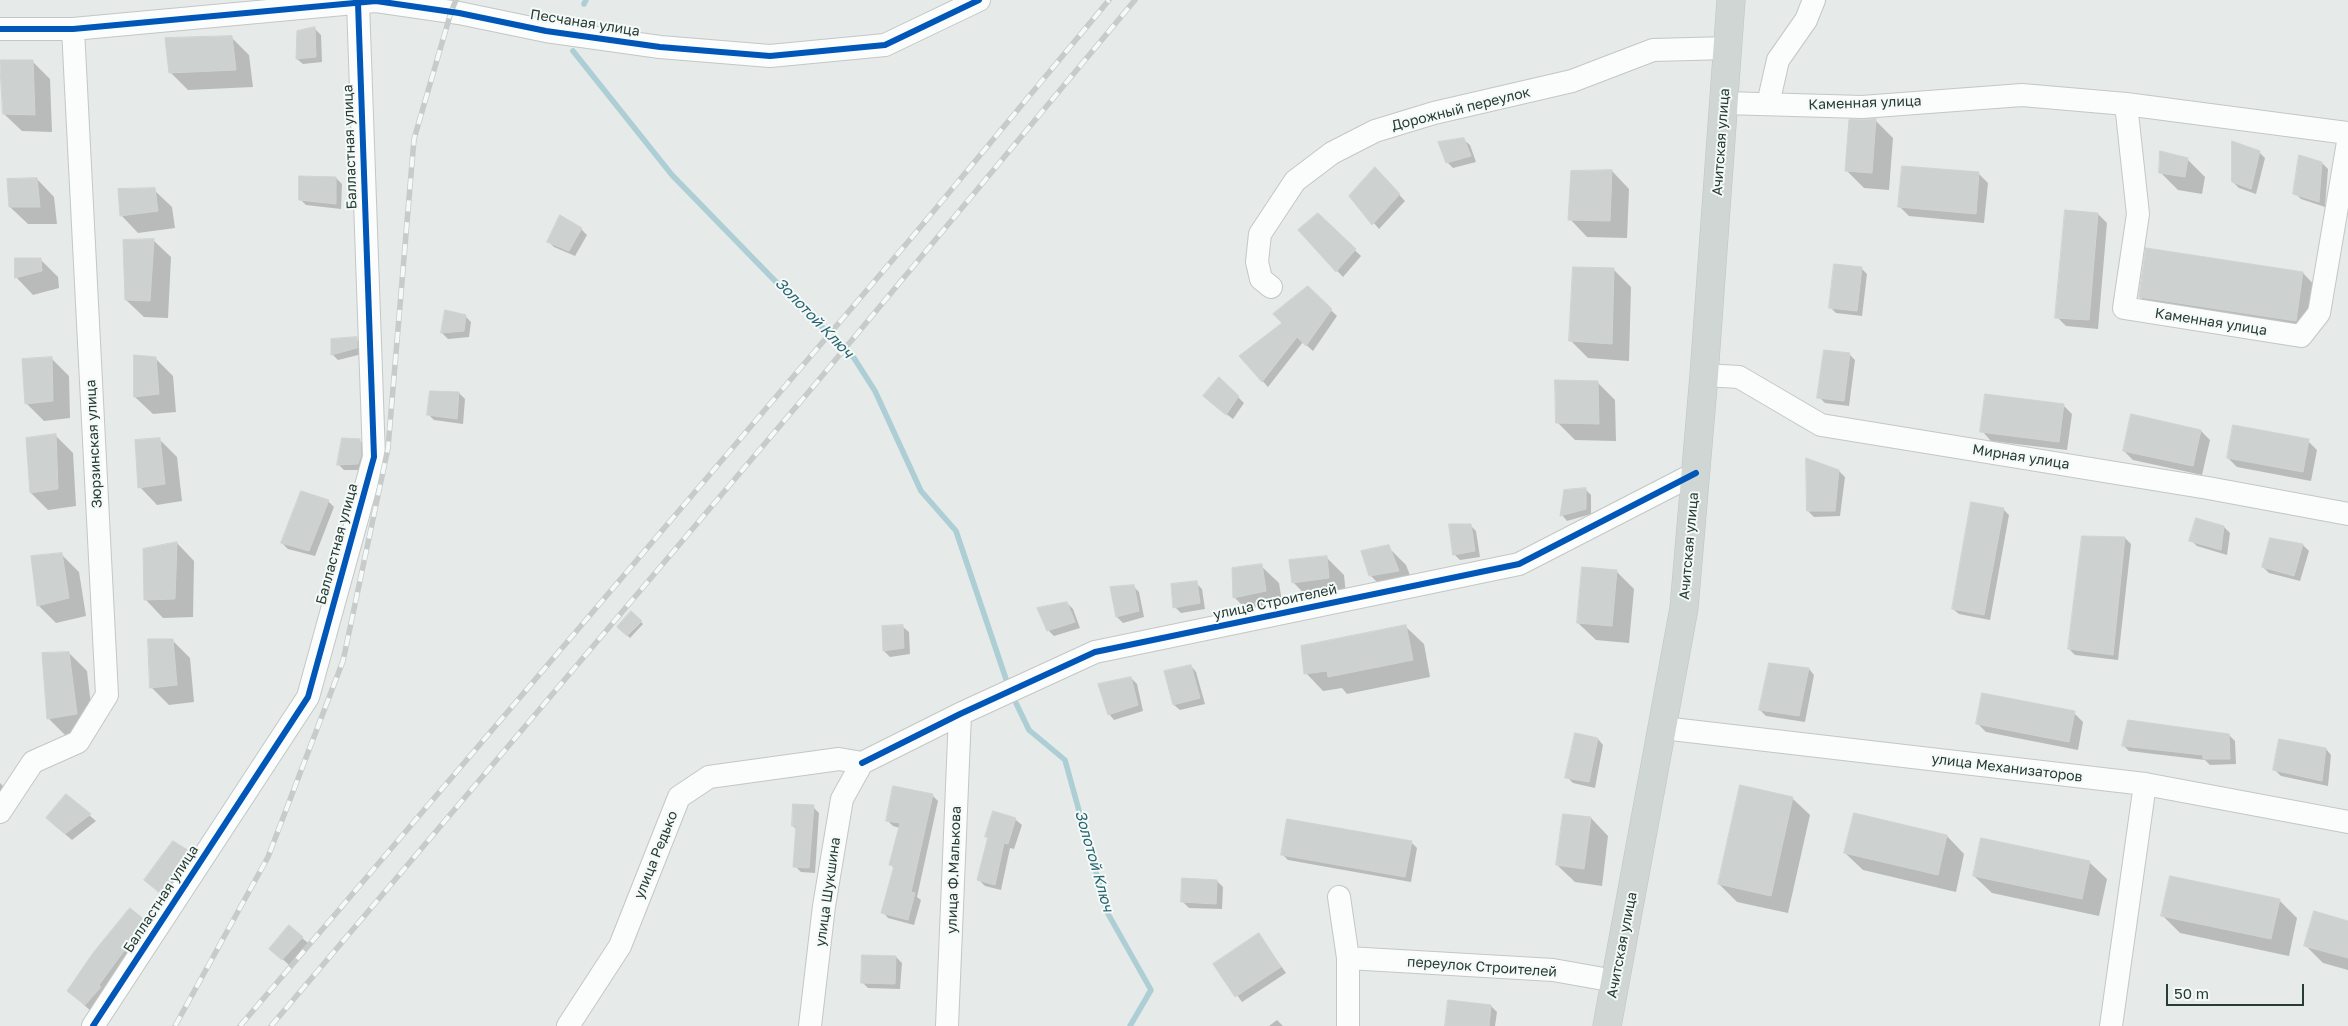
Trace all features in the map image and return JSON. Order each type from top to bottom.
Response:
[{"type":"main road","name":"Ачитская улица","points":[[1607,1026],[1684,608],[1704,375],[1731,0]]},
{"type":"street","name":"Песчаная улица","points":[[0,29],[73,29],[370,2],[459,13],[546,31],[650,46],[770,56],[885,45],[978,0]]},
{"type":"street","points":[[1768,104],[1778,60],[1806,20],[1814,0]]},
{"type":"street","name":"Балластная улица","points":[[93,1026],[308,697],[374,457],[370,2]]},
{"type":"street","name":"Зюрзинская улица","points":[[0,812],[33,762],[78,742],[107,695],[73,29]]},
{"type":"street","name":"Дорожный переулок","points":[[1271,287],[1261,279],[1257,262],[1260,234],[1295,181],[1332,153],[1375,131],[1434,113],[1572,81],[1653,50],[1728,48]]},
{"type":"street","name":"Каменная улица","points":[[1724,103],[1862,106],[2022,95],[2126,104],[2348,133]]},
{"type":"street","name":"Каменная улица","points":[[2126,104],[2138,214],[2124,308],[2301,336],[2319,313],[2348,142]]},
{"type":"street","name":"Мирная улица","points":[[1704,375],[1739,377],[1821,425],[2208,488],[2348,514]]},
{"type":"street","name":"улица Строителей","points":[[862,763],[960,714],[1095,652],[1519,564],[1696,473]]},
{"type":"street","name":"улица Ф.Малькова","points":[[947,1026],[960,714]]},
{"type":"street","name":"улица Механизаторов","points":[[1663,728],[2145,784],[2348,822]]},
{"type":"street","name":"улица Редько","points":[[568,1026],[620,946],[678,797],[709,777],[839,759],[862,763]]},
{"type":"street","name":"улица Шукшина","points":[[810,1026],[824,906],[842,799],[862,763]]},
{"type":"street","points":[[2111,1026],[2145,784]]},
{"type":"street","points":[[1339,897],[1348,958],[1348,1026]]},
{"type":"street","name":"переулок Строителей","points":[[1348,958],[1553,970],[1615,981]]},
{"type":"building","points":[[315,27],[316,57],[296,59],[297,31]]},
{"type":"building","points":[[232,36],[236,70],[169,73],[165,38]]},
{"type":"building","points":[[0,60],[33,60],[35,115],[3,114]]},
{"type":"building","points":[[1876,119],[1872,173],[1845,171],[1849,120]]},
{"type":"building","points":[[1464,138],[1471,156],[1446,163],[1438,142]]},
{"type":"building","points":[[2232,141],[2260,151],[2251,189],[2232,182]]},
{"type":"building","points":[[2160,151],[2188,158],[2185,177],[2159,173]]},
{"type":"building","points":[[2299,155],[2322,162],[2319,202],[2293,194]]},
{"type":"building","points":[[1902,166],[1979,172],[1976,214],[1898,207]]},
{"type":"building","points":[[1375,167],[1400,194],[1372,225],[1349,196]]},
{"type":"building","points":[[1612,170],[1610,221],[1568,220],[1571,171]]},
{"type":"building","points":[[299,176],[336,177],[336,204],[299,200]]},
{"type":"building","points":[[37,178],[40,207],[9,207],[7,179]]},
{"type":"building","points":[[155,188],[158,211],[120,216],[118,189]]},
{"type":"building","points":[[2065,210],[2098,213],[2089,320],[2055,318]]},
{"type":"building","points":[[1318,213],[1356,249],[1336,272],[1298,230]]},
{"type":"building","points":[[560,215],[582,228],[569,251],[547,242]]},
{"type":"building","points":[[154,239],[150,301],[125,300],[123,240]]},
{"type":"building","points":[[2146,248],[2303,272],[2296,321],[2139,297]]},
{"type":"building","points":[[15,258],[41,258],[42,271],[15,278]]},
{"type":"building","points":[[1834,264],[1862,267],[1857,311],[1829,308]]},
{"type":"building","points":[[1573,267],[1614,268],[1612,344],[1569,341]]},
{"type":"building","points":[[1308,286],[1332,309],[1306,346],[1297,337],[1262,382],[1239,356],[1282,323],[1273,314]]},
{"type":"building","points":[[445,310],[466,315],[464,331],[441,333]]},
{"type":"building","points":[[357,337],[357,348],[331,355],[331,339]]},
{"type":"building","points":[[1824,350],[1850,353],[1844,401],[1817,398]]},
{"type":"building","points":[[134,355],[156,357],[159,394],[134,397]]},
{"type":"building","points":[[52,357],[53,401],[25,404],[22,359]]},
{"type":"building","points":[[1219,377],[1239,396],[1226,415],[1203,396]]},
{"type":"building","points":[[1555,380],[1598,381],[1599,424],[1556,423]]},
{"type":"building","points":[[430,391],[459,392],[457,419],[427,415]]},
{"type":"building","points":[[1985,394],[2064,404],[2059,442],[1980,432]]},
{"type":"building","points":[[2131,414],[2201,430],[2193,466],[2123,451]]},
{"type":"building","points":[[2233,425],[2309,439],[2303,472],[2227,458]]},
{"type":"building","points":[[56,434],[58,489],[30,493],[26,438]]},
{"type":"building","points":[[160,438],[165,484],[138,488],[135,440]]},
{"type":"building","points":[[342,438],[360,439],[361,455],[358,464],[337,465]]},
{"type":"building","points":[[1806,458],[1839,470],[1835,511],[1807,511]]},
{"type":"building","points":[[1586,488],[1586,509],[1560,516],[1564,490]]},
{"type":"building","points":[[301,491],[329,500],[309,551],[281,543]]},
{"type":"building","points":[[1971,502],[2004,508],[1984,615],[1952,609]]},
{"type":"building","points":[[2196,518],[2224,526],[2221,550],[2189,541]]},
{"type":"building","points":[[1449,524],[1471,524],[1475,551],[1453,555]]},
{"type":"building","points":[[2082,536],[2125,537],[2113,655],[2068,649]]},
{"type":"building","points":[[2270,538],[2303,544],[2294,576],[2262,567]]},
{"type":"building","points":[[177,542],[175,599],[144,600],[143,549]]},
{"type":"building","points":[[1389,545],[1399,571],[1369,576],[1361,551]]},
{"type":"building","points":[[62,553],[69,598],[37,606],[31,556]]},
{"type":"building","points":[[1327,556],[1329,578],[1292,583],[1289,560]]},
{"type":"building","points":[[1262,564],[1266,591],[1233,598],[1232,568]]},
{"type":"building","points":[[1582,567],[1617,570],[1612,626],[1577,623]]},
{"type":"building","points":[[1197,581],[1200,603],[1173,608],[1171,584]]},
{"type":"building","points":[[1134,585],[1139,611],[1116,617],[1110,587]]},
{"type":"building","points":[[1067,602],[1075,622],[1047,631],[1037,608]]},
{"type":"building","points":[[631,611],[642,621],[627,636],[617,627]]},
{"type":"building","points":[[903,625],[904,648],[883,651],[882,626]]},
{"type":"building","points":[[1406,625],[1413,660],[1328,677],[1327,671],[1304,674],[1301,646]]},
{"type":"building","points":[[148,639],[173,639],[177,685],[150,688]]},
{"type":"building","points":[[69,652],[77,714],[47,719],[42,653]]},
{"type":"building","points":[[1769,663],[1809,668],[1799,716],[1759,710]]},
{"type":"building","points":[[1191,665],[1200,698],[1173,705],[1164,671]]},
{"type":"building","points":[[1131,677],[1138,705],[1108,715],[1098,684]]},
{"type":"building","points":[[1982,693],[2075,711],[2069,742],[1976,724]]},
{"type":"building","points":[[2128,720],[2229,734],[2230,759],[2203,759],[2203,755],[2122,746]]},
{"type":"building","points":[[1575,733],[1598,738],[1589,782],[1565,778]]},
{"type":"building","points":[[2279,739],[2326,748],[2322,781],[2273,770]]},
{"type":"building","points":[[1740,785],[1793,797],[1771,896],[1718,884]]},
{"type":"building","points":[[893,786],[933,794],[911,892],[915,893],[908,920],[881,913],[894,866],[889,865],[900,823],[886,821]]},
{"type":"building","points":[[66,794],[91,814],[65,834],[46,818]]},
{"type":"building","points":[[793,804],[814,805],[809,868],[793,867],[796,826],[792,826]]},
{"type":"building","points":[[993,811],[1016,818],[1008,844],[1004,843],[995,885],[977,880],[988,837],[985,837]]},
{"type":"building","points":[[1854,813],[1947,835],[1938,875],[1844,853]]},
{"type":"building","points":[[1563,814],[1591,817],[1584,869],[1556,865]]},
{"type":"building","points":[[1287,819],[1412,841],[1405,877],[1281,855]]},
{"type":"building","points":[[1981,838],[2090,861],[2082,899],[1973,876]]},
{"type":"building","points":[[173,841],[191,852],[161,894],[144,880]]},
{"type":"building","points":[[2170,876],[2280,899],[2271,939],[2161,916]]},
{"type":"building","points":[[1182,878],[1217,880],[1216,904],[1181,902]]},
{"type":"building","points":[[130,908],[146,921],[99,985],[101,987],[85,1005],[67,991],[93,953]]},
{"type":"building","points":[[2314,911],[2348,921],[2348,958],[2304,946]]},
{"type":"building","points":[[289,925],[303,937],[282,960],[269,949]]},
{"type":"building","points":[[1259,933],[1281,967],[1235,997],[1213,964]]},
{"type":"building","points":[[862,955],[896,956],[895,984],[861,983]]},
{"type":"building","points":[[1448,1000],[1491,1005],[1489,1026],[1445,1026]]},
{"type":"waterway","name":"Золотой Ключ","points":[[584,4],[586,0]]},
{"type":"waterway","name":"Золотой Ключ","points":[[573,51],[672,175],[779,285],[854,358],[875,391],[921,491],[956,531],[1008,685]]},
{"type":"waterway","name":"Золотой Ключ","points":[[1016,703],[1029,730],[1065,760],[1107,912],[1151,990],[1130,1026]]},
{"type":"railway","points":[[175,1026],[268,857],[343,661],[388,448],[414,139],[456,0]]},
{"type":"railway","points":[[240,1026],[913,236],[1109,0]]},
{"type":"railway","points":[[271,1026],[812,388],[1135,0]]},
{"type":"cycle path","points":[[0,29],[73,29],[376,1],[459,13],[546,31],[660,47],[770,56],[885,45],[979,0]]},
{"type":"cycle path","points":[[93,1026],[308,697],[374,457],[358,3]]},
{"type":"cycle path","points":[[862,763],[960,714],[1095,652],[1519,564],[1696,473]]}]
